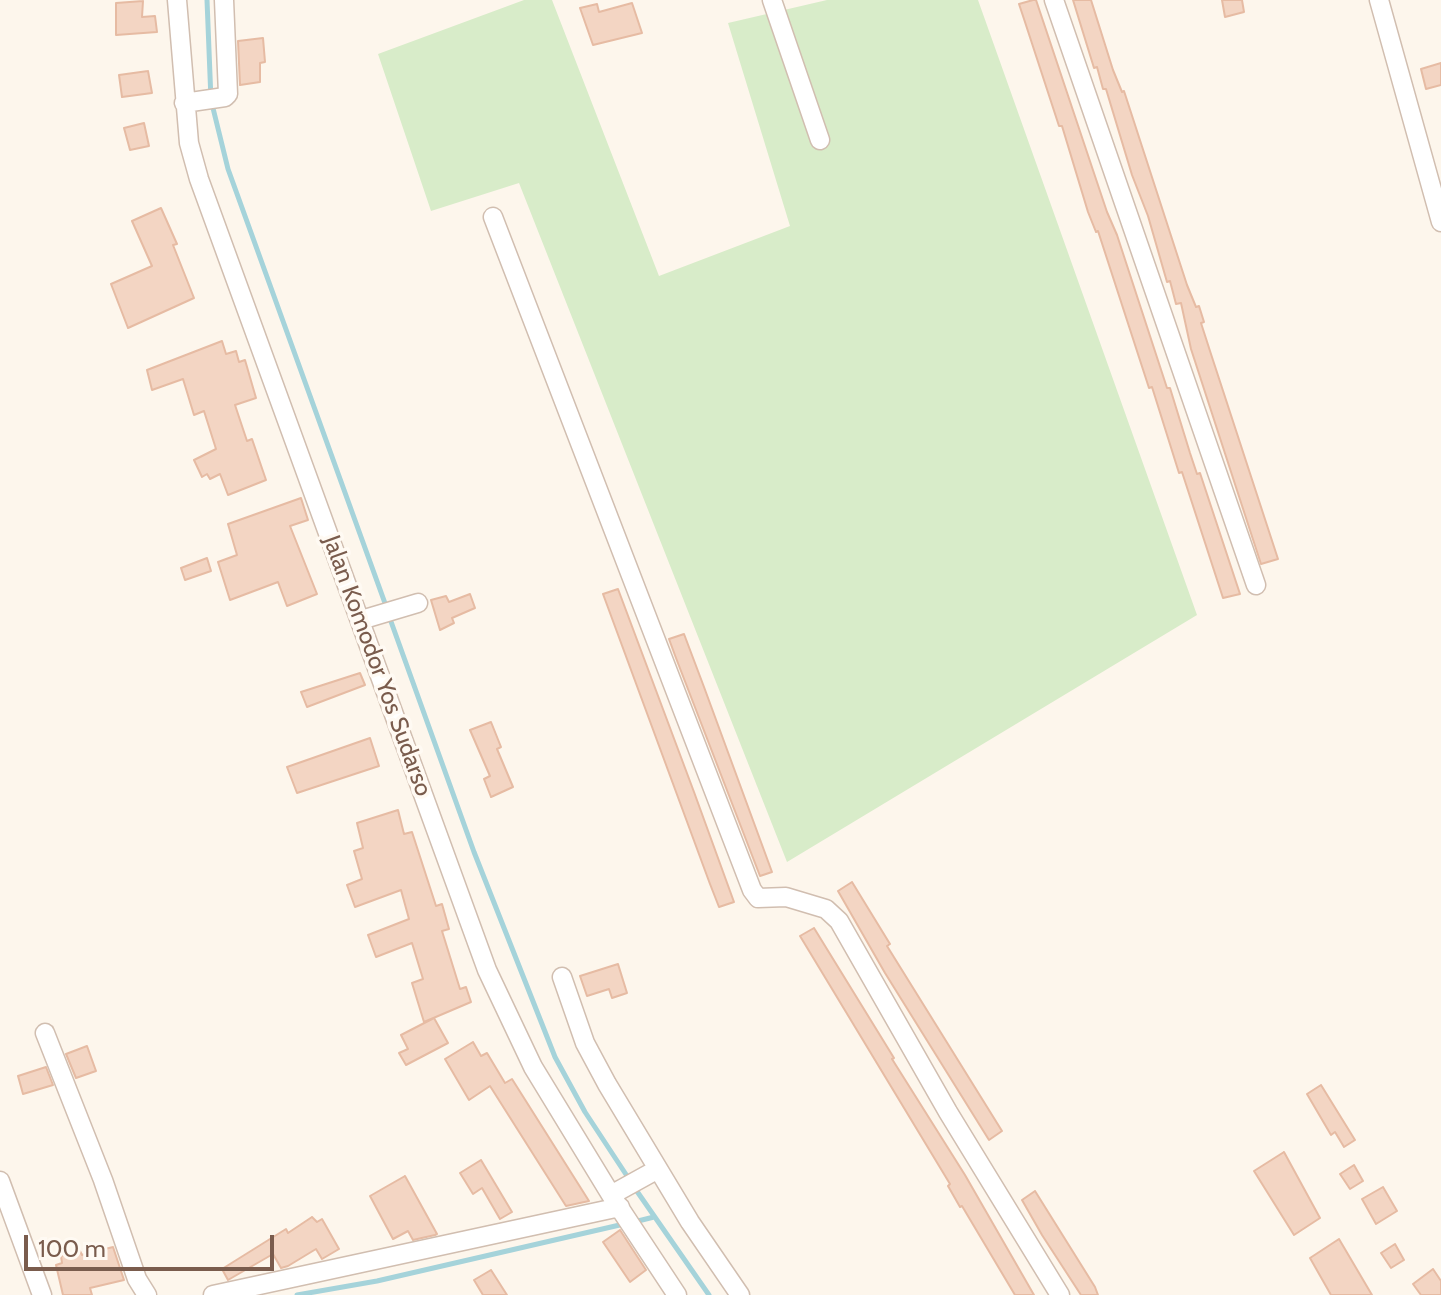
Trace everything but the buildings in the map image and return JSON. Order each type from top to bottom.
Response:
[{"type":"street","name":"Jalan Komodor Yos Sudarso","points":[[177,0],[192,102],[189,143],[199,179],[369,618],[487,970],[533,1067],[677,1295]]},
{"type":"street","points":[[192,102],[228,94],[224,0]]},
{"type":"street","points":[[772,0],[820,140]]},
{"type":"street","points":[[1054,0],[1256,585]]},
{"type":"street","points":[[1379,0],[1441,222]]},
{"type":"street","points":[[493,217],[752,890],[758,898],[786,897],[826,909],[839,921],[948,1112],[1060,1295]]},
{"type":"street","points":[[369,618],[418,603]]},
{"type":"street","points":[[562,977],[585,1043],[654,1172],[740,1295]]},
{"type":"street","points":[[45,1033],[103,1180],[137,1279],[147,1295]]},
{"type":"street","points":[[213,1295],[296,1287],[620,1202],[654,1172]]},
{"type":"street","points":[[0,1181],[42,1295]]},
{"type":"green space","points":[[524,0],[552,0],[659,276],[790,226],[728,23],[827,0],[978,0],[1197,615],[787,862],[519,183],[431,211],[378,54]]},
{"type":"waterway","points":[[207,0],[211,100],[228,169],[386,606]]},
{"type":"waterway","points":[[389,616],[474,852],[555,1057],[585,1112],[629,1179]]},
{"type":"waterway","points":[[634,1187],[709,1295]]},
{"type":"waterway","points":[[634,1222],[654,1217]]},
{"type":"waterway","points":[[297,1295],[377,1281],[624,1224]]}]
